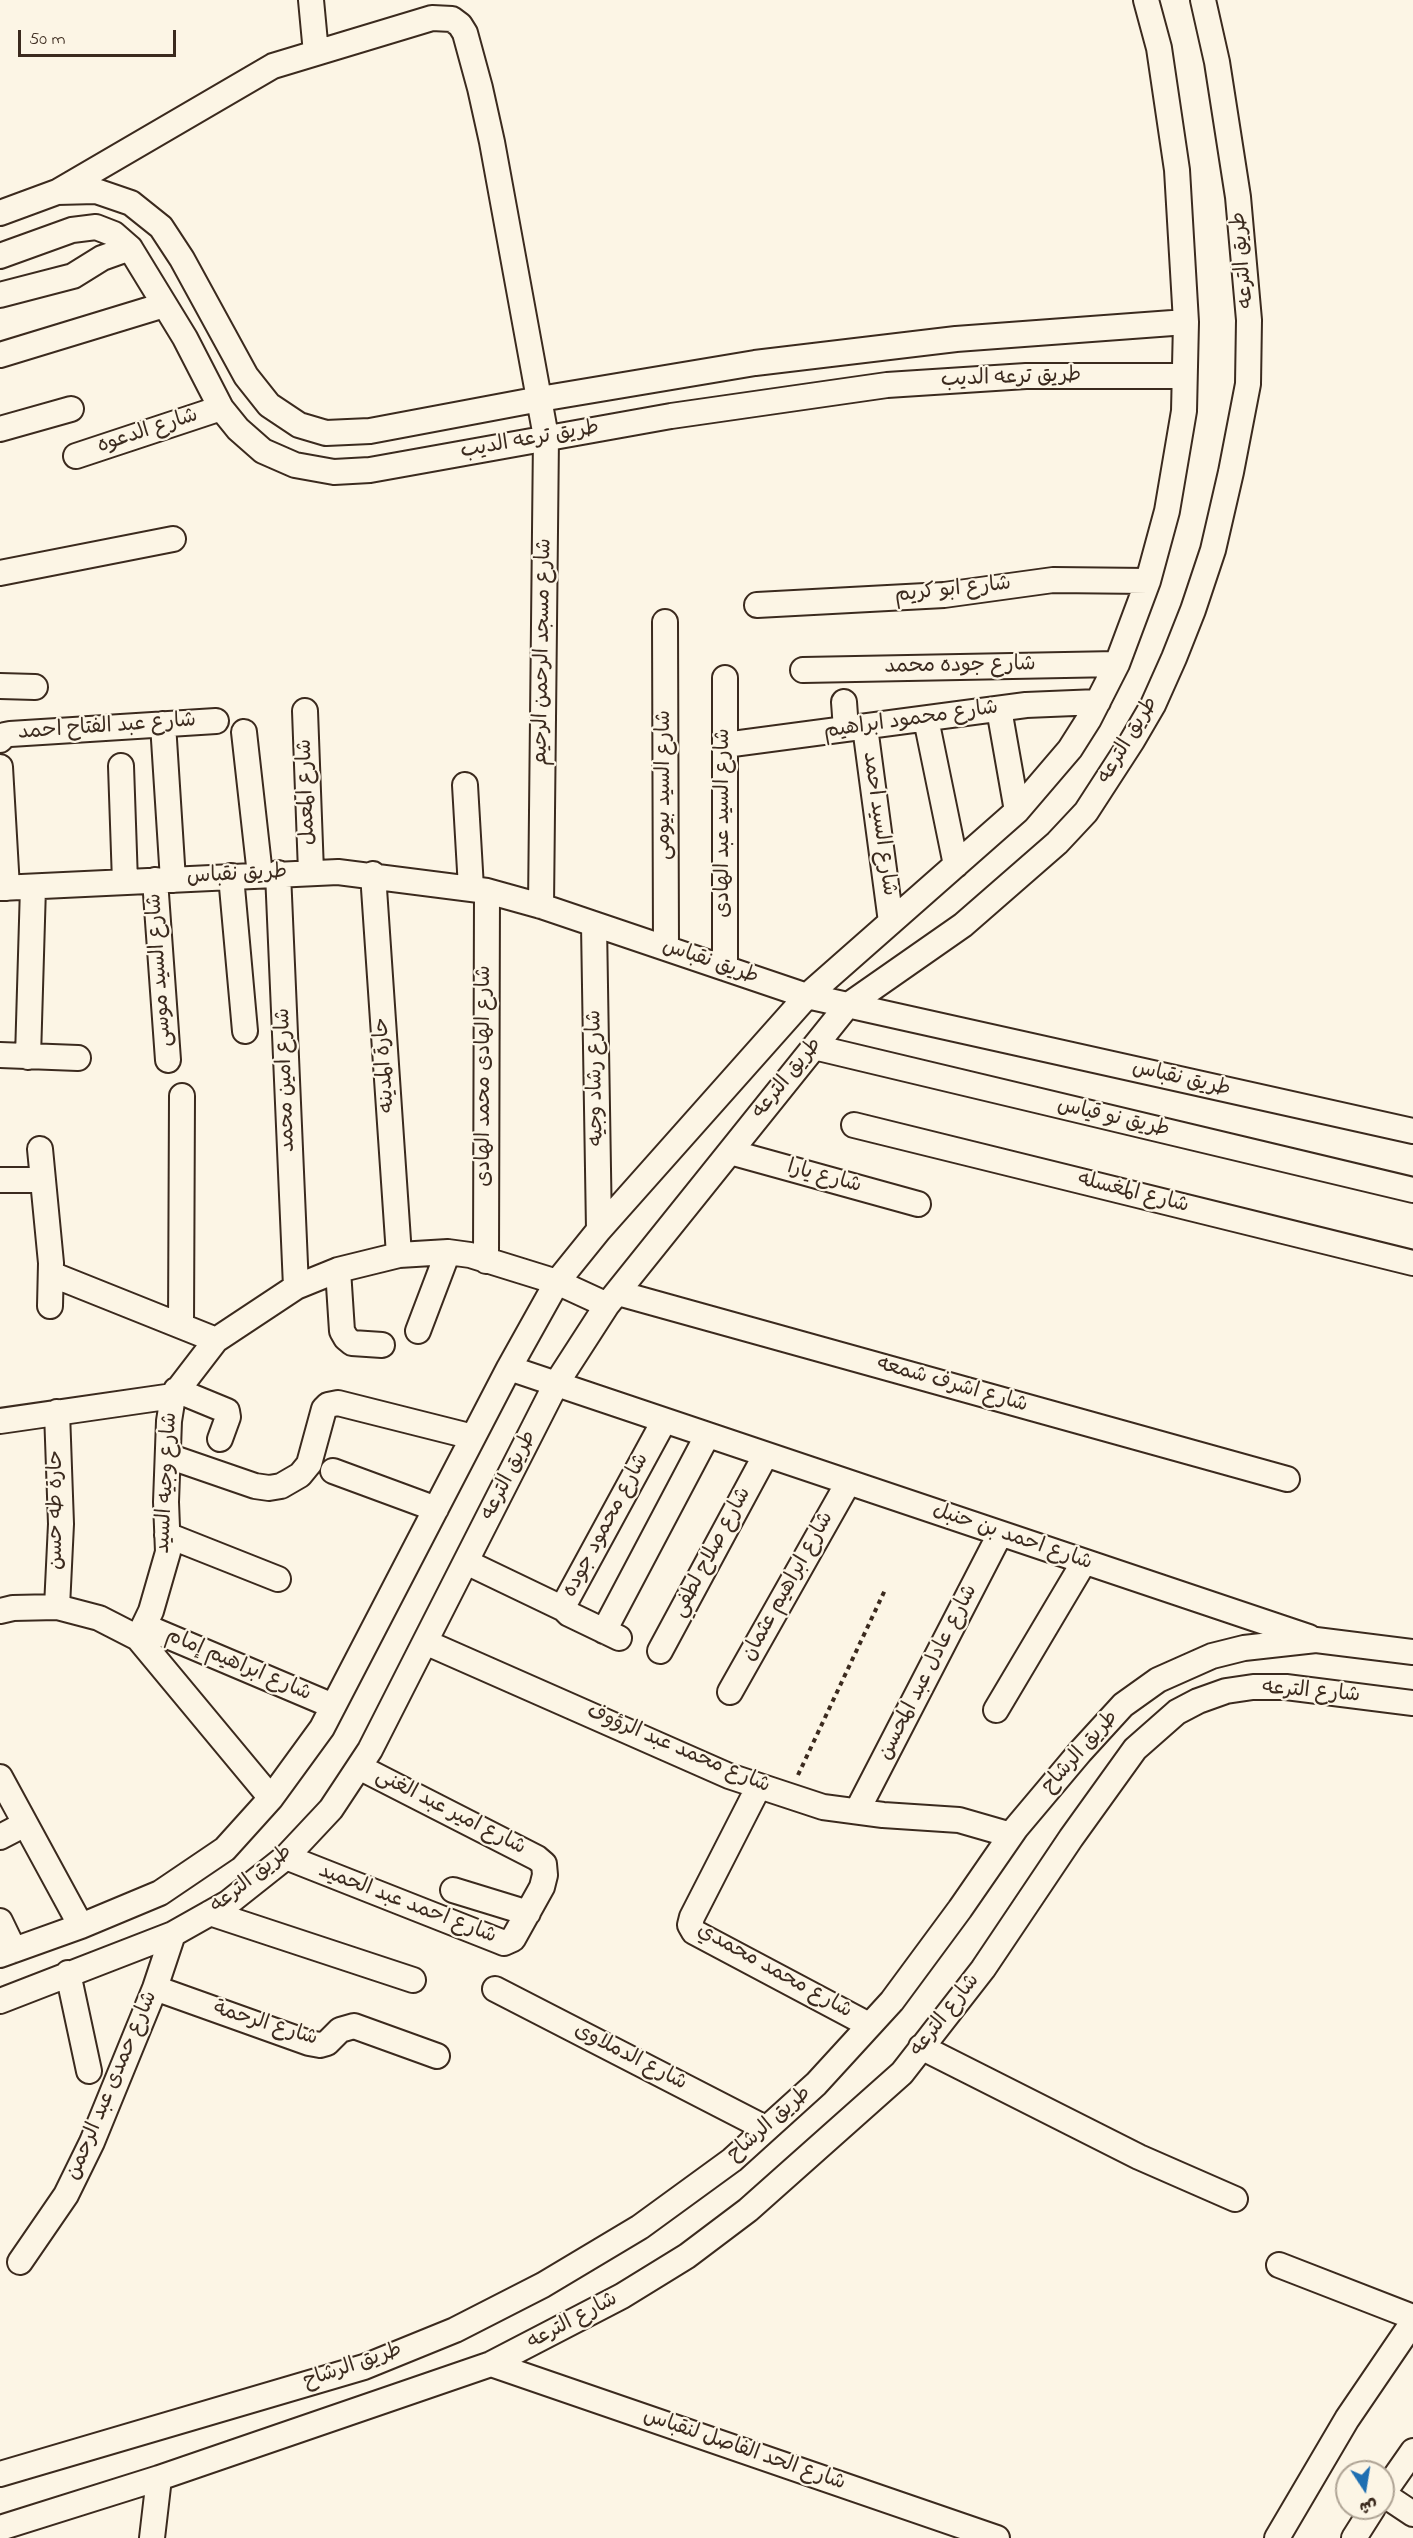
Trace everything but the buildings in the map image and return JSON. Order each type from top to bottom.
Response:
[{"type":"street","points":[[57,192],[273,66],[316,53],[311,0]]},
{"type":"street","name":"طريق الترعه","points":[[7,1953],[81,1926],[160,1893],[225,1849],[271,1798],[322,1728],[509,1368],[557,1282],[599,1230],[807,996],[1017,811],[1070,749],[1098,702],[1117,664],[1148,581],[1176,471],[1184,411],[1186,322],[1177,170],[1159,48],[1146,0]]},
{"type":"street","name":"طريق الترعه","points":[[0,2001],[173,1934],[228,1904],[286,1857],[331,1809],[370,1750],[556,1384],[612,1299],[847,1006],[963,925],[1057,843],[1086,812],[1154,705],[1193,610],[1212,550],[1232,472],[1248,384],[1247,285],[1238,197],[1217,62],[1203,0]]},
{"type":"street","name":"شارع مسجد الرحمن الرحيم","points":[[316,53],[432,18],[452,19],[460,25],[471,55],[492,142],[545,433],[541,906]]},
{"type":"street","name":"طريق ترعه الديب","points":[[0,213],[57,192],[96,191],[131,203],[161,226],[182,258],[246,376],[269,405],[298,424],[326,433],[370,431],[755,363],[944,340],[1186,322]]},
{"type":"street","name":"طريق ترعه الديب","points":[[0,256],[72,230],[96,227],[114,234],[130,248],[165,305],[221,408],[238,429],[263,451],[296,465],[333,472],[370,470],[545,433],[887,385],[1026,376],[1184,376]]},
{"type":"street","points":[[0,296],[73,276],[102,258],[130,248]]},
{"type":"street","points":[[0,355],[165,305]]},
{"type":"street","name":"شارع الدعوه","points":[[76,456],[221,408]]},
{"type":"street","points":[[0,429],[70,409]]},
{"type":"street","points":[[0,573],[173,539]]},
{"type":"street","name":"شارع ابو كريم","points":[[758,606],[944,595],[1053,580],[1148,581]]},
{"type":"street","name":"شارع السيد بيومى","points":[[665,622],[666,948]]},
{"type":"street","name":"شارع جوده محمد","points":[[803,670],[1117,664]]},
{"type":"street","name":"شارع السيد عبد الهادى","points":[[725,678],[725,968]]},
{"type":"street","points":[[0,686],[35,687]]},
{"type":"street","points":[[844,702],[856,728]]},
{"type":"street","name":"شارع محمود ابراهيم","points":[[725,745],[999,709],[1098,702]]},
{"type":"street","points":[[999,709],[1017,811]]},
{"type":"street","name":"شارع المعمل","points":[[304,711],[311,872]]},
{"type":"street","points":[[926,719],[956,865]]},
{"type":"street","name":"شارع عبد الفتاح احمد","points":[[0,740],[10,734],[216,721]]},
{"type":"street","name":"شارع السيد موسى","points":[[163,724],[168,1060]]},
{"type":"street","name":"شارع السيد احمد","points":[[856,728],[891,922]]},
{"type":"street","name":"شارع امين محمد","points":[[244,732],[269,874],[296,1287]]},
{"type":"street","points":[[121,766],[125,882]]},
{"type":"street","points":[[0,767],[3,888]]},
{"type":"street","name":"شارع الهادى محمد الهادى","points":[[465,785],[479,889],[486,1261]]},
{"type":"street","name":"طريق نقباس","points":[[3,888],[311,872],[372,874],[479,889],[541,906],[807,996],[1413,1131]]},
{"type":"street","name":"حارة المدينه","points":[[372,874],[399,1255]]},
{"type":"street","points":[[231,876],[245,1031]]},
{"type":"street","points":[[28,1057],[33,887]]},
{"type":"street","name":"شارع رشاد وجيه","points":[[594,925],[599,1230]]},
{"type":"street","name":"طريق نو قياس","points":[[814,1047],[1413,1190]]},
{"type":"street","points":[[0,1055],[78,1058]]},
{"type":"street","points":[[181,1326],[182,1096]]},
{"type":"street","name":"شارع المغسله","points":[[854,1125],[1413,1263]]},
{"type":"street","points":[[40,1149],[51,1274],[50,1306]]},
{"type":"street","name":"شارع يارا","points":[[730,1152],[918,1204]]},
{"type":"street","points":[[0,1180],[43,1180]]},
{"type":"street","points":[[418,1332],[448,1252]]},
{"type":"street","name":"شارع اشرف شمعه","points":[[175,1393],[216,1340],[296,1287],[338,1270],[399,1255],[448,1252],[470,1255],[612,1299],[1287,1479]]},
{"type":"street","points":[[338,1270],[342,1331],[346,1338],[352,1343],[382,1345]]},
{"type":"street","points":[[51,1274],[216,1340]]},
{"type":"street","name":"شارع احمد بن حنبل","points":[[509,1368],[1317,1640]]},
{"type":"street","points":[[0,1421],[175,1393],[227,1411],[228,1418],[220,1439]]},
{"type":"street","name":"شارع وجيه السيد","points":[[141,1632],[152,1611],[168,1552],[168,1456],[175,1393]]},
{"type":"street","points":[[168,1456],[269,1488],[281,1486],[300,1475],[309,1464],[324,1409],[328,1405],[338,1403],[473,1437]]},
{"type":"street","name":"حارة طه حسن","points":[[57,1413],[61,1524],[57,1607]]},
{"type":"street","name":"شارع محمود جوده","points":[[664,1421],[566,1597],[564,1609],[569,1614],[611,1635],[707,1436]]},
{"type":"street","name":"شارع صلاح لطفي","points":[[660,1651],[765,1456]]},
{"type":"street","points":[[333,1471],[436,1509]]},
{"type":"street","name":"شارع ابراهيم عثمان","points":[[730,1692],[848,1483]]},
{"type":"street","name":"شارع عادل عبد المحسن","points":[[857,1811],[1000,1534]]},
{"type":"street","points":[[167,1535],[278,1579]]},
{"type":"street","points":[[466,1562],[564,1609]]},
{"type":"street","points":[[996,1710],[1084,1562]]},
{"type":"street","name":"شارع ابراهيم إمام","points":[[0,1611],[13,1608],[57,1607],[99,1618],[333,1706]]},
{"type":"street","points":[[141,1632],[271,1798]]},
{"type":"street","name":"طريق الرشاح","points":[[0,2474],[364,2367],[455,2330],[543,2285],[640,2227],[732,2160],[816,2084],[892,2001],[1011,1835],[1080,1752],[1123,1705],[1158,1680],[1212,1656],[1244,1648],[1317,1640],[1413,1652]]},
{"type":"street","name":"شارع محمد عبد الرؤوف","points":[[425,1642],[729,1776],[759,1786],[823,1806],[960,1820],[1011,1835]]},
{"type":"street","name":"شارع الترعه","points":[[447,2380],[491,2364],[622,2296],[687,2256],[748,2210],[857,2115],[902,2073],[983,1969],[1071,1838],[1136,1749],[1177,1712],[1198,1701],[1226,1691],[1253,1688],[1286,1688],[1413,1703]]},
{"type":"street","name":"شارع امير عبد الغنى","points":[[359,1767],[537,1858],[544,1864],[545,1875],[542,1887],[524,1919]]},
{"type":"street","points":[[0,1777],[81,1926]]},
{"type":"street","name":"شارع محمد محمدي","points":[[759,1786],[690,1925],[694,1932],[869,2025]]},
{"type":"street","points":[[0,1837],[26,1824]]},
{"type":"street","name":"شارع احمد عبد الحميد","points":[[286,1857],[504,1943],[513,1939],[524,1919]]},
{"type":"street","points":[[453,1890],[524,1919]]},
{"type":"street","points":[[210,1913],[413,1980]]},
{"type":"street","points":[[0,1921],[7,1953]]},
{"type":"street","name":"شارع حمدى عبد الرحمن","points":[[20,2262],[66,2195],[92,2142],[155,1989],[173,1934]]},
{"type":"street","points":[[68,1973],[89,2071]]},
{"type":"street","name":"شارع الرحمة","points":[[155,1989],[309,2043],[320,2045],[327,2043],[340,2030],[354,2026],[437,2056]]},
{"type":"street","name":"شارع الدملاوى","points":[[495,1989],[765,2128]]},
{"type":"street","points":[[921,2048],[1139,2157],[1235,2199]]},
{"type":"street","points":[[1279,2265],[1413,2317]]},
{"type":"street","points":[[1277,2538],[1347,2419],[1413,2322]]},
{"type":"street","name":"شارع الحد الفاصل لنقباس","points":[[491,2364],[997,2538]]},
{"type":"street","name":"طريق الرشاح","points":[[12,2530],[447,2380]]},
{"type":"street","points":[[1395,2477],[1413,2451]]},
{"type":"street","points":[[152,2538],[159,2478]]},
{"type":"street","points":[[1395,2502],[1413,2514]]},
{"type":"street","points":[[1354,2538],[1365,2520]]},
{"type":"path","points":[[788,1795],[885,1590]]}]
